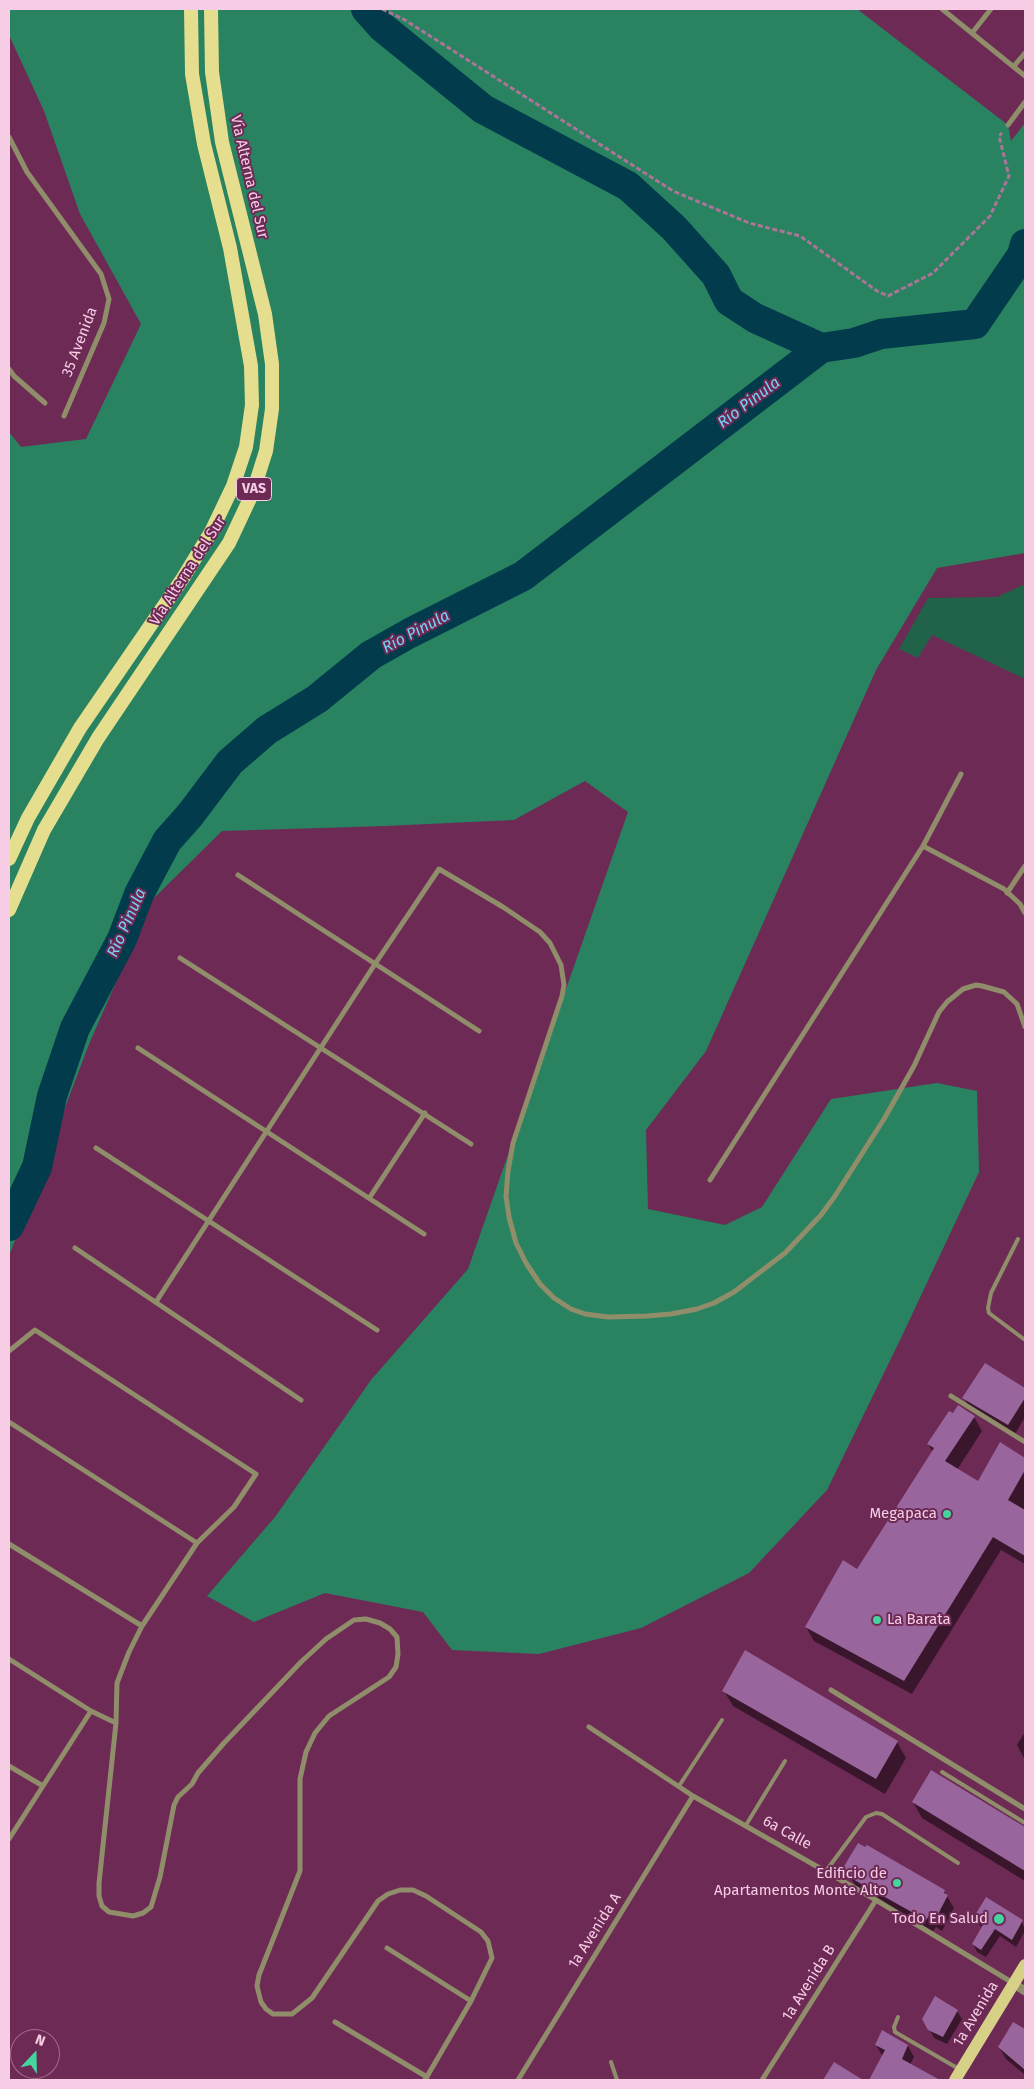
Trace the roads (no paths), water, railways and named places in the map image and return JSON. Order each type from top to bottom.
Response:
[{"type":"highway","name":"Vía Alterna del Sur","points":[[9,859],[28,818],[80,728],[183,578],[211,532],[233,486],[246,447],[252,405],[251,366],[230,248],[204,144],[192,74],[191,9]]},
{"type":"highway","name":"Vía Alterna del Sur","points":[[9,910],[44,830],[98,738],[229,543],[253,492],[266,452],[272,409],[272,364],[266,323],[222,142],[212,72],[211,9]]},
{"type":"main road","name":"1a Avenida","points":[[958,2075],[1025,1965]]},
{"type":"street","points":[[942,9],[1025,76]]},
{"type":"street","points":[[972,33],[991,9]]},
{"type":"street","points":[[1014,66],[1025,53]]},
{"type":"street","points":[[1008,126],[1025,102]]},
{"type":"street","name":"35 Avenida","points":[[9,137],[27,172],[101,274],[108,299],[104,323],[64,416]]},
{"type":"street","points":[[9,369],[14,376],[45,403]]},
{"type":"street","points":[[710,1180],[922,846],[960,774]]},
{"type":"street","points":[[922,846],[1007,893],[1020,904],[1025,913]]},
{"type":"street","points":[[1007,893],[1025,866]]},
{"type":"street","points":[[156,1302],[375,964],[439,870],[503,907],[540,932],[550,943],[561,965],[564,984],[554,1021],[513,1143],[506,1196],[516,1244],[526,1264],[540,1284],[554,1298],[571,1309],[596,1316],[671,1314],[705,1306],[734,1292],[785,1253],[836,1196],[884,1119],[914,1066],[939,1012],[954,995],[963,989],[976,985],[1004,992],[1017,1004],[1025,1027]]},
{"type":"street","points":[[238,875],[480,1031]]},
{"type":"street","points":[[180,958],[471,1144]]},
{"type":"street","points":[[138,1048],[370,1197],[424,1234]]},
{"type":"street","points":[[370,1197],[425,1113]]},
{"type":"street","points":[[96,1148],[377,1330]]},
{"type":"street","points":[[75,1248],[301,1400]]},
{"type":"street","points":[[9,1351],[35,1330],[256,1474],[234,1507],[197,1542],[142,1626],[117,1683],[116,1723],[99,1896],[102,1906],[110,1912],[133,1916],[143,1913],[151,1907],[160,1877],[174,1806],[178,1797],[192,1784],[198,1773],[224,1743],[301,1662],[326,1639],[354,1620],[366,1619],[380,1623],[390,1629],[397,1637],[398,1654],[396,1667],[389,1677],[329,1716],[315,1732],[306,1752],[300,1779],[300,1871],[258,1975],[257,1993],[261,2002],[273,2014],[292,2014],[312,1998],[378,1901],[394,1892],[413,1890],[481,1932],[488,1941],[492,1958],[471,2001],[426,2079],[335,2022]]},
{"type":"street","points":[[951,1396],[1025,1442]]},
{"type":"street","points":[[9,1422],[197,1542]]},
{"type":"street","points":[[9,1544],[142,1626]]},
{"type":"street","points":[[9,1659],[91,1711],[116,1723]]},
{"type":"street","points":[[831,1690],[1025,1809]]},
{"type":"street","points":[[9,1839],[91,1711]]},
{"type":"street","name":"6a Calle","points":[[589,1727],[693,1796],[876,1900],[1025,1991]]},
{"type":"street","points":[[9,1766],[43,1786]]},
{"type":"street","name":"1a Avenida A","points":[[518,2080],[693,1796]]},
{"type":"street","name":"1a Avenida B","points":[[762,2080],[876,1900]]},
{"type":"street","points":[[386,1948],[471,2001]]},
{"type":"lane","points":[[1018,1239],[991,1293],[988,1308],[989,1313],[1025,1340]]},
{"type":"lane","points":[[679,1786],[722,1720]]},
{"type":"lane","points":[[746,1826],[785,1761]]},
{"type":"lane","points":[[942,1772],[1025,1823]]},
{"type":"lane","points":[[826,1871],[866,1817],[876,1813],[882,1814],[958,1863]]},
{"type":"lane","points":[[898,2017],[894,2027],[895,2032],[958,2075]]},
{"type":"lane","points":[[611,2062],[617,2080]]},
{"type":"waterway","points":[[366,9],[382,27],[483,109],[628,186],[674,228],[716,275],[729,301],[755,318],[821,348]]},
{"type":"waterway","name":"Río Pinula","points":[[9,1226],[37,1167],[52,1096],[75,1028],[122,939],[139,894],[167,841],[190,815],[230,762],[267,730],[317,699],[371,655],[410,633],[523,576],[821,348],[854,343],[881,334],[975,324],[1022,255],[1025,244]]},
{"type":"place","name":"Megapaca","points":[[947,1514]]},
{"type":"place","name":"La Barata","points":[[877,1620]]},
{"type":"place","name":"Edificio de Apartamentos Monte Alto","points":[[897,1883]]},
{"type":"place","name":"Todo En Salud","points":[[999,1919]]}]
